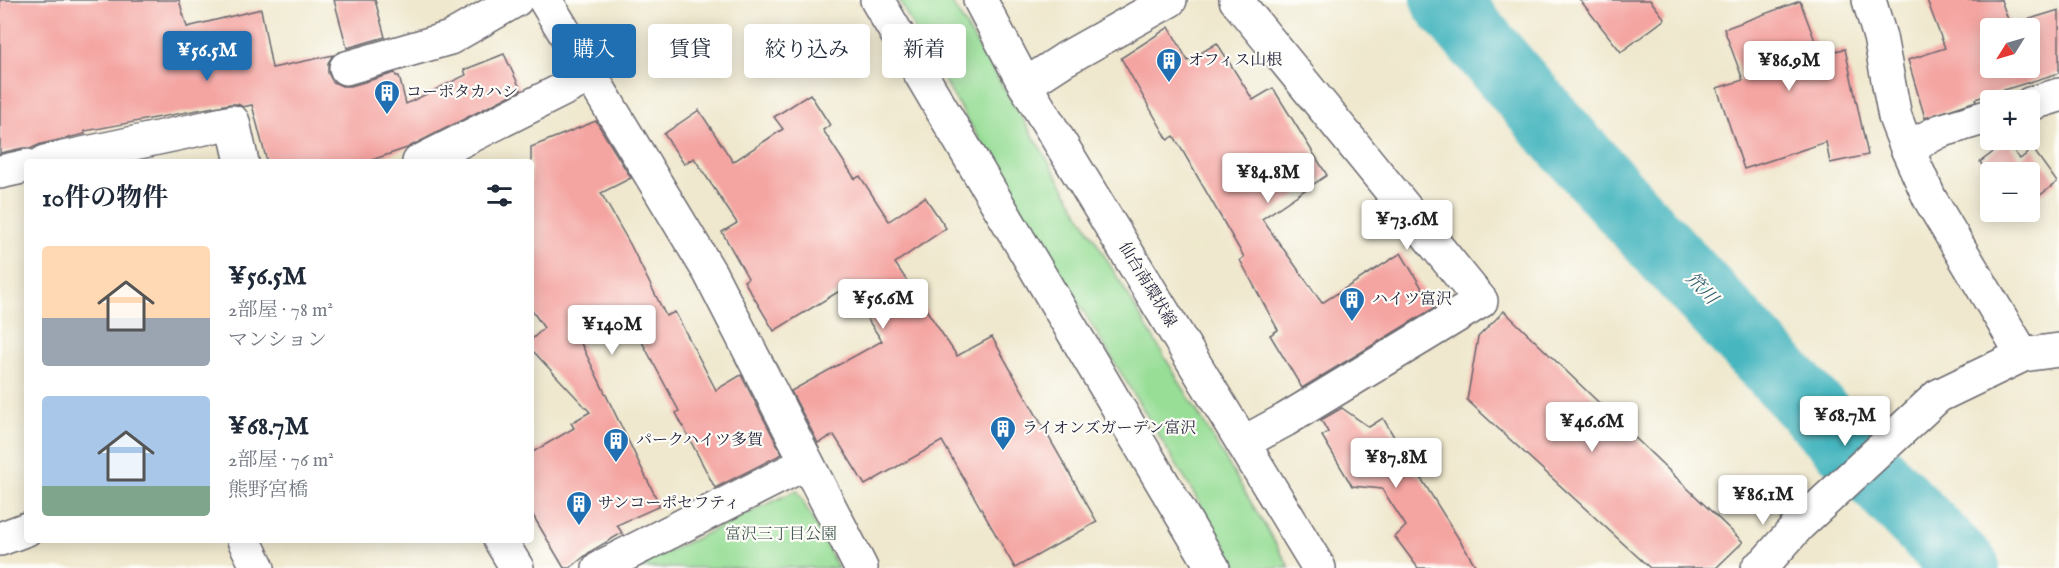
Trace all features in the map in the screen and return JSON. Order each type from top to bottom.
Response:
[{"type":"street","points":[[346,68],[450,38],[516,0]]},
{"type":"street","points":[[545,0],[559,24]]},
{"type":"street","points":[[877,0],[1213,568]]},
{"type":"street","name":"仙台南環状線","points":[[980,0],[1025,85],[1318,568]]},
{"type":"street","points":[[1025,85],[1079,50],[1170,0]]},
{"type":"street","points":[[1236,0],[1481,301],[1243,443]]},
{"type":"street","points":[[1869,0],[1880,37],[1895,117],[1907,148],[1930,199],[2023,355]]},
{"type":"street","points":[[425,159],[586,78]]},
{"type":"street","points":[[591,78],[710,273],[861,568]]},
{"type":"street","points":[[2040,101],[2059,95]]},
{"type":"street","points":[[1907,148],[1940,131],[1980,119]]},
{"type":"street","points":[[59,159],[233,122],[241,159]]},
{"type":"street","points":[[0,171],[24,167]]},
{"type":"street","points":[[1758,568],[1799,525],[1932,401],[2023,355],[2059,350]]},
{"type":"street","points":[[599,568],[806,463]]},
{"type":"street","points":[[0,540],[24,530]]},
{"type":"street","points":[[246,543],[258,568]]},
{"type":"street","points":[[502,543],[517,568]]},
{"type":"green space","points":[[899,0],[950,0],[965,24],[912,24]]},
{"type":"green space","points":[[966,26],[1290,568],[1239,568],[942,78],[966,78]]},
{"type":"green space","name":"富沢三丁目公園","points":[[797,490],[838,568],[634,568]]},
{"type":"building","points":[[0,0],[179,0],[187,27],[261,9],[272,68],[333,55],[328,63],[328,73],[333,82],[342,86],[351,86],[395,73],[399,76],[406,104],[466,75],[464,70],[504,54],[521,90],[407,148],[375,159],[266,159],[252,105],[243,107],[238,104],[85,131],[85,134],[32,148],[0,153]]},
{"type":"building","points":[[334,0],[375,0],[385,37],[347,48]]},
{"type":"building","points":[[1580,0],[1650,0],[1665,19],[1621,52]]},
{"type":"building","points":[[1927,0],[2001,0],[2007,18],[1980,18],[1980,78],[2040,78],[2040,18],[2033,18],[2059,10],[2059,73],[2004,90],[1980,90],[1980,97],[1975,99],[1976,101],[1925,118],[1908,60],[1945,48]]},
{"type":"building","points":[[1800,1],[1820,54],[1845,49],[1868,155],[1830,163],[1826,142],[1744,169],[1717,88],[1743,80],[1724,29]]},
{"type":"building","points":[[1169,27],[1188,61],[1217,43],[1253,100],[1273,88],[1327,175],[1262,219],[1322,303],[1401,253],[1434,308],[1302,388],[1270,335],[1278,330],[1240,260],[1244,257],[1174,136],[1168,140],[1121,58]]},
{"type":"building","points":[[810,94],[830,125],[823,130],[855,179],[860,176],[889,221],[925,197],[946,228],[895,263],[957,356],[992,337],[1097,522],[1015,568],[942,441],[865,485],[834,435],[818,443],[791,391],[882,341],[846,287],[774,331],[744,281],[748,278],[722,232],[737,223],[694,158],[684,164],[664,134],[699,110],[733,162],[783,129],[774,117]]},
{"type":"building","points":[[596,121],[631,178],[601,193],[630,244],[666,316],[675,312],[716,390],[741,375],[782,454],[715,488],[676,413],[679,411],[634,327],[632,329],[621,308],[575,331],[660,506],[617,525],[622,533],[591,551],[570,568],[564,568],[534,517],[534,451],[574,428],[571,423],[590,412],[534,352],[534,337],[544,328],[534,313],[534,159],[531,159],[531,147]]},
{"type":"building","points":[[1996,150],[2013,150],[2020,159],[2034,150],[2057,182],[2040,195],[2040,162],[1980,162]]},
{"type":"building","points":[[1504,311],[1743,542],[1716,568],[1650,568],[1467,400],[1478,337]]},
{"type":"building","points":[[1342,408],[1369,427],[1383,418],[1417,476],[1419,475],[1477,568],[1418,568],[1395,537],[1406,526],[1382,489],[1352,486],[1322,436],[1328,432],[1321,420]]},
{"type":"waterway","name":"笊川","points":[[1445,0],[1571,146],[1700,289],[1966,568]]},
{"type":"place","name":"オフィス山根","points":[[1169,84]]},
{"type":"place","name":"コーポタカハシ","points":[[387,116]]},
{"type":"place","name":"ハイツ富沢","points":[[1352,323]]},
{"type":"place","name":"ライオンズガーデン富沢","points":[[1003,452]]},
{"type":"place","name":"パークハイツ多賀","points":[[616,464]]},
{"type":"place","name":"サンコーポセフティ","points":[[579,527]]}]
